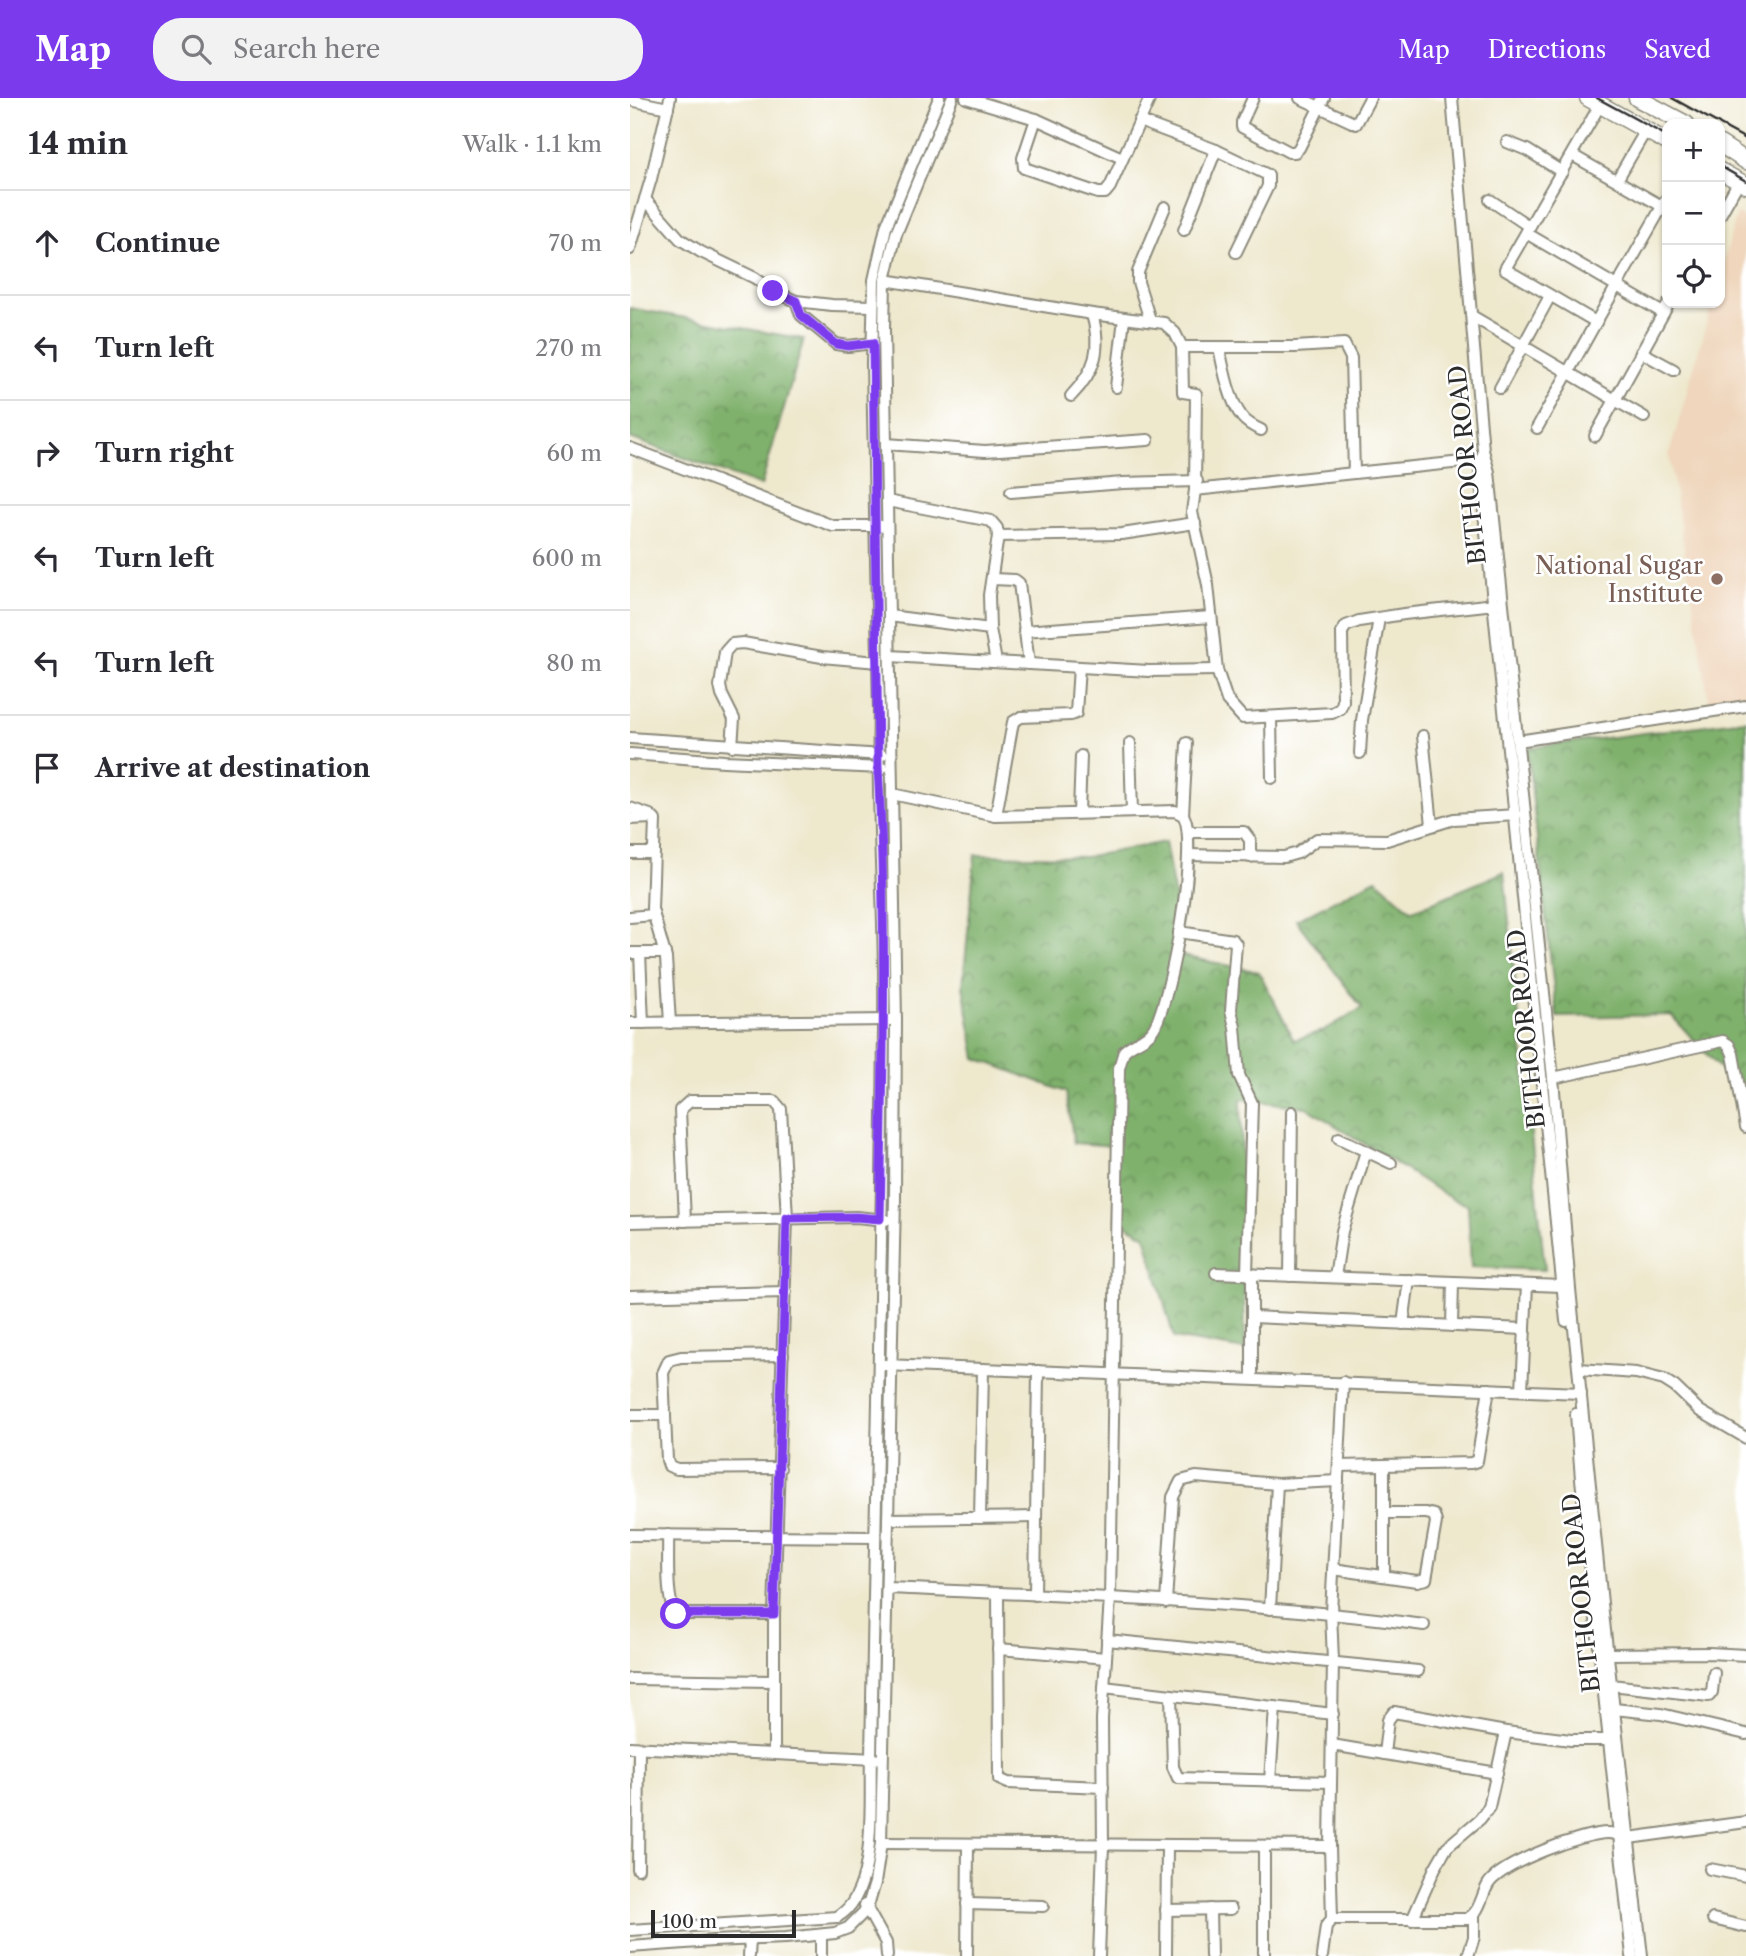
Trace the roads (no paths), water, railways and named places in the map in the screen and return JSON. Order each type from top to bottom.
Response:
[{"type":"highway","points":[[1637,98],[1677,119]]},
{"type":"highway","points":[[1594,102],[1662,139]]},
{"type":"highway","points":[[1725,147],[1746,161]]},
{"type":"highway","points":[[1725,174],[1743,183]]},
{"type":"street","points":[[630,1947],[821,1936],[848,1927],[867,1909],[875,1882],[881,1843],[895,1221],[890,1020],[878,767],[873,306],[874,280],[886,227],[939,98]]},
{"type":"street","points":[[630,1930],[837,1917],[852,1905],[866,1869],[871,1759],[880,1219],[890,1020],[892,755],[885,280],[897,234],[952,98]]},
{"type":"street","points":[[966,98],[1036,118],[1122,158]]},
{"type":"street","points":[[1036,118],[1022,161],[1027,169],[1105,193],[1109,190],[1150,98]]},
{"type":"street","points":[[1253,98],[1242,127],[1289,152],[1295,152],[1299,148],[1322,103]]},
{"type":"street","points":[[1300,98],[1322,103],[1356,124],[1370,98]]},
{"type":"street","name":"BITHOOR ROAD","points":[[1452,98],[1482,455],[1489,472],[1518,741],[1553,1078],[1579,1369],[1578,1393],[1614,1709],[1624,1837],[1642,1956]]},
{"type":"street","points":[[630,100],[669,103],[630,248]]},
{"type":"street","points":[[1594,102],[1572,155],[1505,269],[1596,322]]},
{"type":"street","points":[[1139,121],[1216,150],[1265,172],[1269,177],[1268,186],[1236,252]]},
{"type":"street","points":[[1617,180],[1646,130]]},
{"type":"street","points":[[1507,142],[1527,150],[1562,172]]},
{"type":"street","points":[[1184,230],[1216,150]]},
{"type":"street","points":[[1572,155],[1662,203]]},
{"type":"street","points":[[1725,208],[1743,183]]},
{"type":"street","points":[[645,199],[671,230],[689,246],[749,274],[773,291],[796,301],[873,306]]},
{"type":"street","points":[[1490,200],[1528,230],[1615,286],[1662,306]]},
{"type":"street","points":[[1150,320],[1138,282],[1138,272],[1165,207]]},
{"type":"street","points":[[1537,428],[1615,286],[1662,210]]},
{"type":"street","points":[[885,280],[1092,314],[1150,320],[1169,327],[1182,346],[1183,392],[1196,394],[1196,485],[1192,505],[1203,560],[1217,670],[1224,693],[1238,715],[1250,719],[1332,713],[1340,709],[1343,702],[1341,640],[1343,629],[1351,624],[1495,604]]},
{"type":"street","points":[[1500,388],[1550,296]]},
{"type":"street","points":[[796,301],[801,315],[836,344],[848,346],[873,343]]},
{"type":"street","points":[[1595,436],[1666,308]]},
{"type":"street","points":[[1071,396],[1088,375],[1097,350],[1097,334],[1092,314]]},
{"type":"street","points":[[1472,316],[1644,417]]},
{"type":"street","points":[[1116,387],[1124,318]]},
{"type":"street","points":[[1182,346],[1347,346],[1351,358],[1354,473]]},
{"type":"street","points":[[1219,347],[1226,378],[1244,420],[1261,430]]},
{"type":"street","points":[[1641,352],[1674,370]]},
{"type":"street","points":[[886,444],[985,451],[1148,440]]},
{"type":"street","points":[[630,448],[833,526],[888,526]]},
{"type":"street","points":[[1011,492],[1122,483],[1196,485],[1354,473],[1482,455],[1480,473],[1562,1286],[1578,1393],[1581,1479],[1609,1740],[1624,1837],[1632,1956]]},
{"type":"street","points":[[887,501],[991,521],[997,528],[989,595],[990,629],[996,662]]},
{"type":"street","points":[[998,536],[1122,534],[1195,523]]},
{"type":"street","points":[[992,579],[1018,582],[1029,664]]},
{"type":"street","points":[[889,616],[990,629]]},
{"type":"street","points":[[1024,631],[1211,617]]},
{"type":"street","points":[[1360,753],[1362,720],[1379,618]]},
{"type":"street","points":[[732,746],[734,719],[720,686],[725,652],[732,645],[743,643],[822,657],[878,662]]},
{"type":"street","points":[[890,656],[1149,671],[1217,670]]},
{"type":"street","points":[[996,816],[1011,725],[1018,718],[1076,713],[1079,667]]},
{"type":"street","points":[[1518,741],[1746,706]]},
{"type":"street","points":[[1271,717],[1272,778]]},
{"type":"street","points":[[1423,736],[1432,825]]},
{"type":"street","points":[[630,738],[892,755]]},
{"type":"street","points":[[1130,743],[1132,812]]},
{"type":"street","points":[[1099,1956],[1104,1687],[1110,1598],[1121,1058],[1129,1046],[1147,1037],[1156,1025],[1180,932],[1188,855],[1188,832],[1183,815],[1187,743]]},
{"type":"street","points":[[630,754],[892,768]]},
{"type":"street","points":[[1079,812],[1081,756]]},
{"type":"street","points":[[892,794],[996,816],[1175,811],[1183,815]]},
{"type":"street","points":[[630,808],[654,818]]},
{"type":"street","points":[[1188,855],[1292,855],[1317,839],[1379,841],[1395,839],[1454,819],[1516,815]]},
{"type":"street","points":[[654,818],[651,894],[653,915],[665,953],[670,1023]]},
{"type":"street","points":[[630,819],[654,818]]},
{"type":"street","points":[[1188,832],[1244,832],[1250,840],[1250,857]]},
{"type":"street","points":[[630,853],[654,853]]},
{"type":"street","points":[[630,917],[653,915]]},
{"type":"street","points":[[1180,932],[1233,940],[1236,944],[1231,1010],[1240,1075],[1252,1103],[1252,1379]]},
{"type":"street","points":[[643,1023],[635,953],[665,953]]},
{"type":"street","points":[[630,1023],[890,1020]]},
{"type":"street","points":[[1553,1078],[1723,1041],[1729,1045],[1733,1054],[1746,1127]]},
{"type":"street","points":[[685,1221],[680,1110],[690,1101],[774,1101],[778,1104],[781,1109],[787,1218],[774,1614],[774,1753]]},
{"type":"street","points":[[1290,1276],[1292,1112]]},
{"type":"street","points":[[1339,1138],[1391,1163]]},
{"type":"street","points":[[1335,1277],[1342,1231],[1366,1151]]},
{"type":"street","points":[[630,1222],[856,1217],[895,1221]]},
{"type":"street","points":[[1216,1273],[1562,1286]]},
{"type":"street","points":[[1403,1324],[1409,1280]]},
{"type":"street","points":[[1452,1326],[1453,1282]]},
{"type":"street","points":[[1522,1391],[1527,1285]]},
{"type":"street","points":[[630,1296],[786,1292]]},
{"type":"street","points":[[1252,1317],[1525,1329]]},
{"type":"street","points":[[780,1468],[672,1468],[667,1460],[663,1373],[666,1363],[671,1359],[783,1355]]},
{"type":"street","points":[[879,1365],[1578,1393]]},
{"type":"street","points":[[980,1518],[983,1369]]},
{"type":"street","points":[[1579,1369],[1636,1373],[1664,1380],[1700,1411],[1746,1438]]},
{"type":"street","points":[[1035,1595],[1038,1371]]},
{"type":"street","points":[[1322,1956],[1326,1926],[1332,1919],[1329,1846],[1333,1714],[1331,1612],[1343,1382]]},
{"type":"street","points":[[1339,1466],[1477,1461],[1489,1389]]},
{"type":"street","points":[[630,1415],[665,1415]]},
{"type":"street","points":[[1384,1465],[1384,1576]]},
{"type":"street","points":[[1166,1602],[1173,1497],[1181,1481],[1196,1476],[1278,1484],[1338,1481]]},
{"type":"street","points":[[1270,1609],[1278,1484]]},
{"type":"street","points":[[1333,1569],[1417,1581],[1426,1579],[1436,1522],[1434,1515],[1384,1513]]},
{"type":"street","points":[[888,1519],[1036,1517]]},
{"type":"street","points":[[630,1535],[875,1537]]},
{"type":"street","points":[[668,1535],[671,1600],[676,1614],[774,1614]]},
{"type":"street","points":[[887,1588],[1331,1612],[1424,1625]]},
{"type":"street","points":[[998,1593],[999,1779],[1008,1783],[1103,1787]]},
{"type":"street","points":[[1107,1640],[1418,1671]]},
{"type":"street","points":[[998,1649],[1106,1658]]},
{"type":"street","points":[[1608,1654],[1746,1655]]},
{"type":"street","points":[[1611,1685],[1710,1695],[1714,1674]]},
{"type":"street","points":[[630,1679],[774,1681]]},
{"type":"street","points":[[1104,1687],[1333,1714]]},
{"type":"street","points":[[1661,1714],[1665,1690]]},
{"type":"street","points":[[1171,1695],[1173,1767],[1178,1778],[1331,1782]]},
{"type":"street","points":[[1270,1781],[1275,1707]]},
{"type":"street","points":[[1614,1709],[1661,1714],[1746,1734]]},
{"type":"street","points":[[1384,1754],[1388,1720],[1394,1712],[1506,1732],[1571,1740],[1609,1740]]},
{"type":"street","points":[[1412,1920],[1447,1847],[1489,1807],[1506,1732]]},
{"type":"street","points":[[1332,1745],[1497,1773]]},
{"type":"street","points":[[638,1869],[634,1748],[883,1759]]},
{"type":"street","points":[[1468,1956],[1474,1937],[1474,1915],[1489,1884],[1508,1867],[1528,1857],[1600,1834],[1624,1837],[1746,1822]]},
{"type":"street","points":[[881,1843],[1329,1846]]},
{"type":"street","points":[[967,1956],[968,1844]]},
{"type":"street","points":[[1166,1956],[1167,1845]]},
{"type":"street","points":[[1264,1846],[1264,1956]]},
{"type":"street","points":[[1710,1869],[1746,1877]]},
{"type":"street","points":[[857,1895],[886,1943],[887,1956]]},
{"type":"street","points":[[967,1904],[1042,1906]]},
{"type":"street","points":[[1210,1909],[1211,1956]]},
{"type":"street","points":[[1166,1910],[1231,1909]]},
{"type":"street","points":[[1332,1919],[1462,1920],[1474,1915]]},
{"type":"street","points":[[1713,1919],[1746,1927]]},
{"type":"street","points":[[821,1936],[821,1956]]},
{"type":"street","points":[[749,1956],[750,1940]]},
{"type":"railway","points":[[1597,98],[1662,133]]},
{"type":"railway","points":[[1672,98],[1710,119]]},
{"type":"railway","points":[[1725,128],[1746,139]]},
{"type":"railway","points":[[1725,169],[1746,181]]},
{"type":"place","name":"National Sugar Institute","points":[[1717,579]]}]
